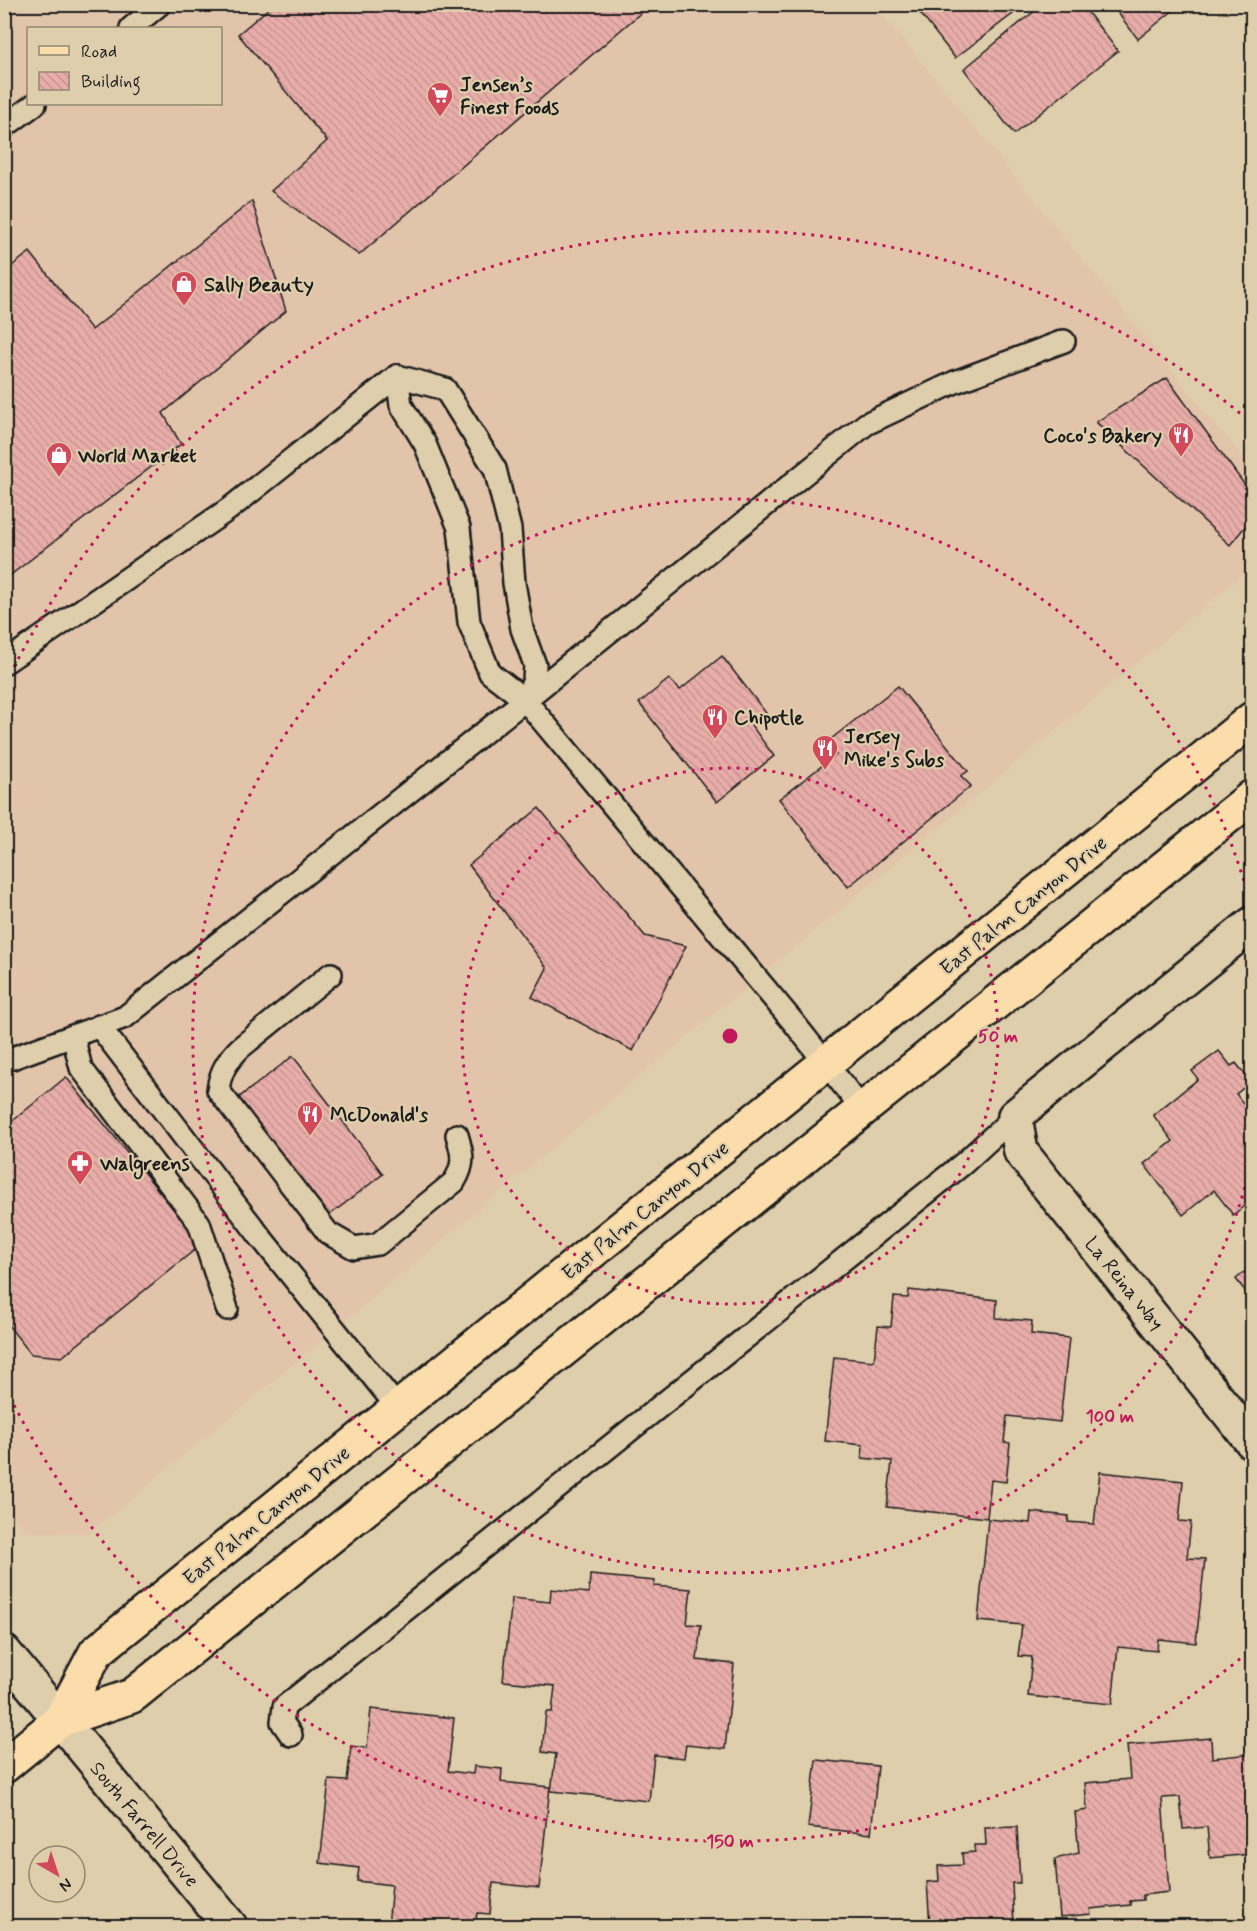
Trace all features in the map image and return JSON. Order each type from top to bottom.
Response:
[{"type":"main road","name":"East Palm Canyon Drive","points":[[60,1720],[96,1653],[1252,719]]},
{"type":"main road","name":"East Palm Canyon Drive","points":[[4,1766],[60,1720],[132,1696],[1252,797]]},
{"type":"street","points":[[1016,1116],[1252,924]]},
{"type":"street","name":"La Reina Way","points":[[1016,1116],[1021,1152],[1252,1442]]},
{"type":"street","name":"South Farrell Drive","points":[[4,1652],[230,1926]]},
{"type":"lane","points":[[132,27],[160,4]]},
{"type":"lane","points":[[4,127],[34,105]]},
{"type":"lane","points":[[4,1060],[125,1017],[525,700],[866,424],[956,382],[1064,341]]},
{"type":"lane","points":[[397,375],[445,388],[495,469],[510,529],[514,583],[522,629],[535,665],[534,680],[525,700]]},
{"type":"lane","points":[[397,375],[401,405],[425,444],[459,528],[469,622],[490,673],[525,700],[827,1063],[862,1109]]},
{"type":"lane","points":[[4,663],[229,509],[397,375]]},
{"type":"lane","points":[[331,974],[227,1061],[220,1076],[218,1090],[328,1233],[354,1248],[378,1244],[454,1182],[462,1169],[462,1151],[457,1135]]},
{"type":"lane","points":[[99,1026],[262,1239],[398,1408]]},
{"type":"lane","points":[[73,1036],[81,1068],[199,1223],[227,1309]]},
{"type":"lane","points":[[291,1735],[282,1722],[284,1707],[964,1162],[1016,1116]]},
{"type":"shaded area","points":[[4,5],[875,5],[1252,469],[1252,567],[90,1533],[26,1532],[5,1505]]},
{"type":"building","points":[[274,4],[651,4],[359,255],[271,191],[327,141],[238,34]]},
{"type":"building","points":[[913,4],[1014,4],[1018,10],[955,58]]},
{"type":"building","points":[[1043,4],[1081,4],[1118,51],[1014,134],[964,69]]},
{"type":"building","points":[[1111,4],[1181,4],[1138,39]]},
{"type":"building","points":[[252,201],[286,311],[163,413],[181,444],[4,580],[4,272],[30,252],[92,330]]},
{"type":"building","name":"Coco's Bakery","points":[[1167,378],[1252,495],[1252,518],[1230,545],[1096,422]]},
{"type":"building","name":"Chipotle","points":[[722,656],[766,713],[751,725],[774,756],[717,802],[639,703],[669,679],[680,690]]},
{"type":"building","points":[[898,686],[968,771],[961,776],[971,786],[848,887],[779,799],[836,755],[826,743]]},
{"type":"building","points":[[539,808],[645,936],[686,946],[633,1051],[532,997],[547,968],[469,865]]},
{"type":"building","points":[[1219,1051],[1231,1066],[1236,1063],[1251,1082],[1236,1094],[1252,1115],[1252,1200],[1233,1215],[1214,1190],[1183,1215],[1144,1164],[1173,1141],[1153,1115],[1198,1079],[1192,1071]]},
{"type":"building","name":"McDonald's","points":[[293,1056],[383,1174],[327,1217],[237,1099]]},
{"type":"building","name":"Walgreens","points":[[66,1077],[202,1244],[62,1357],[31,1354],[4,1320],[4,1128]]},
{"type":"building","points":[[1252,1266],[1252,1300],[1236,1279]]},
{"type":"building","points":[[909,1290],[997,1300],[996,1318],[1032,1321],[1031,1334],[1069,1338],[1060,1422],[1007,1416],[1004,1442],[1010,1443],[1006,1482],[991,1480],[987,1518],[887,1507],[892,1461],[862,1458],[863,1445],[825,1441],[834,1357],[874,1361],[878,1326],[891,1327],[894,1297],[908,1298]]},
{"type":"building","points":[[1100,1472],[1183,1481],[1179,1521],[1191,1522],[1187,1558],[1205,1559],[1196,1643],[1158,1639],[1157,1651],[1118,1647],[1112,1704],[1028,1696],[1032,1657],[1018,1656],[1022,1625],[978,1621],[988,1519],[1030,1523],[1031,1512],[1069,1516],[1068,1522],[1094,1524]]},
{"type":"building","points":[[590,1575],[655,1581],[654,1586],[691,1589],[687,1624],[701,1625],[697,1660],[734,1664],[725,1749],[686,1745],[684,1758],[654,1755],[649,1801],[551,1791],[556,1754],[542,1752],[546,1712],[552,1712],[555,1686],[503,1681],[512,1598],[550,1602],[551,1589],[589,1593]]},
{"type":"building","points":[[371,1709],[454,1718],[448,1771],[473,1774],[474,1766],[502,1769],[501,1782],[550,1787],[539,1888],[493,1883],[490,1914],[477,1913],[475,1926],[388,1926],[392,1885],[357,1881],[359,1868],[320,1863],[329,1780],[347,1781],[351,1746],[367,1748]]},
{"type":"building","points":[[1211,1738],[1212,1758],[1252,1754],[1252,1854],[1210,1858],[1207,1827],[1183,1829],[1180,1797],[1162,1798],[1169,1892],[1143,1895],[1143,1900],[1130,1901],[1131,1905],[1090,1909],[1091,1914],[1060,1917],[1055,1859],[1079,1853],[1075,1812],[1087,1810],[1085,1783],[1130,1779],[1127,1745]]},
{"type":"building","points":[[816,1760],[878,1766],[871,1834],[808,1827]]},
{"type":"building","points":[[1017,1827],[1020,1883],[1012,1883],[1014,1926],[930,1926],[927,1882],[939,1881],[938,1866],[963,1865],[962,1853],[975,1852],[974,1845],[986,1845],[985,1828]]},
{"type":"place","name":"Jensen’s Finest Foods","points":[[440,118]]},
{"type":"place","name":"Sally Beauty","points":[[184,307]]},
{"type":"place","name":"Coco's Bakery","points":[[1181,458]]},
{"type":"place","name":"World Market","points":[[59,478]]},
{"type":"place","name":"Chipotle","points":[[715,740]]},
{"type":"place","name":"Jersey Mike's Subs","points":[[825,771]]},
{"type":"place","name":"McDonald's","points":[[310,1137]]},
{"type":"place","name":"Walgreens","points":[[80,1186]]}]
